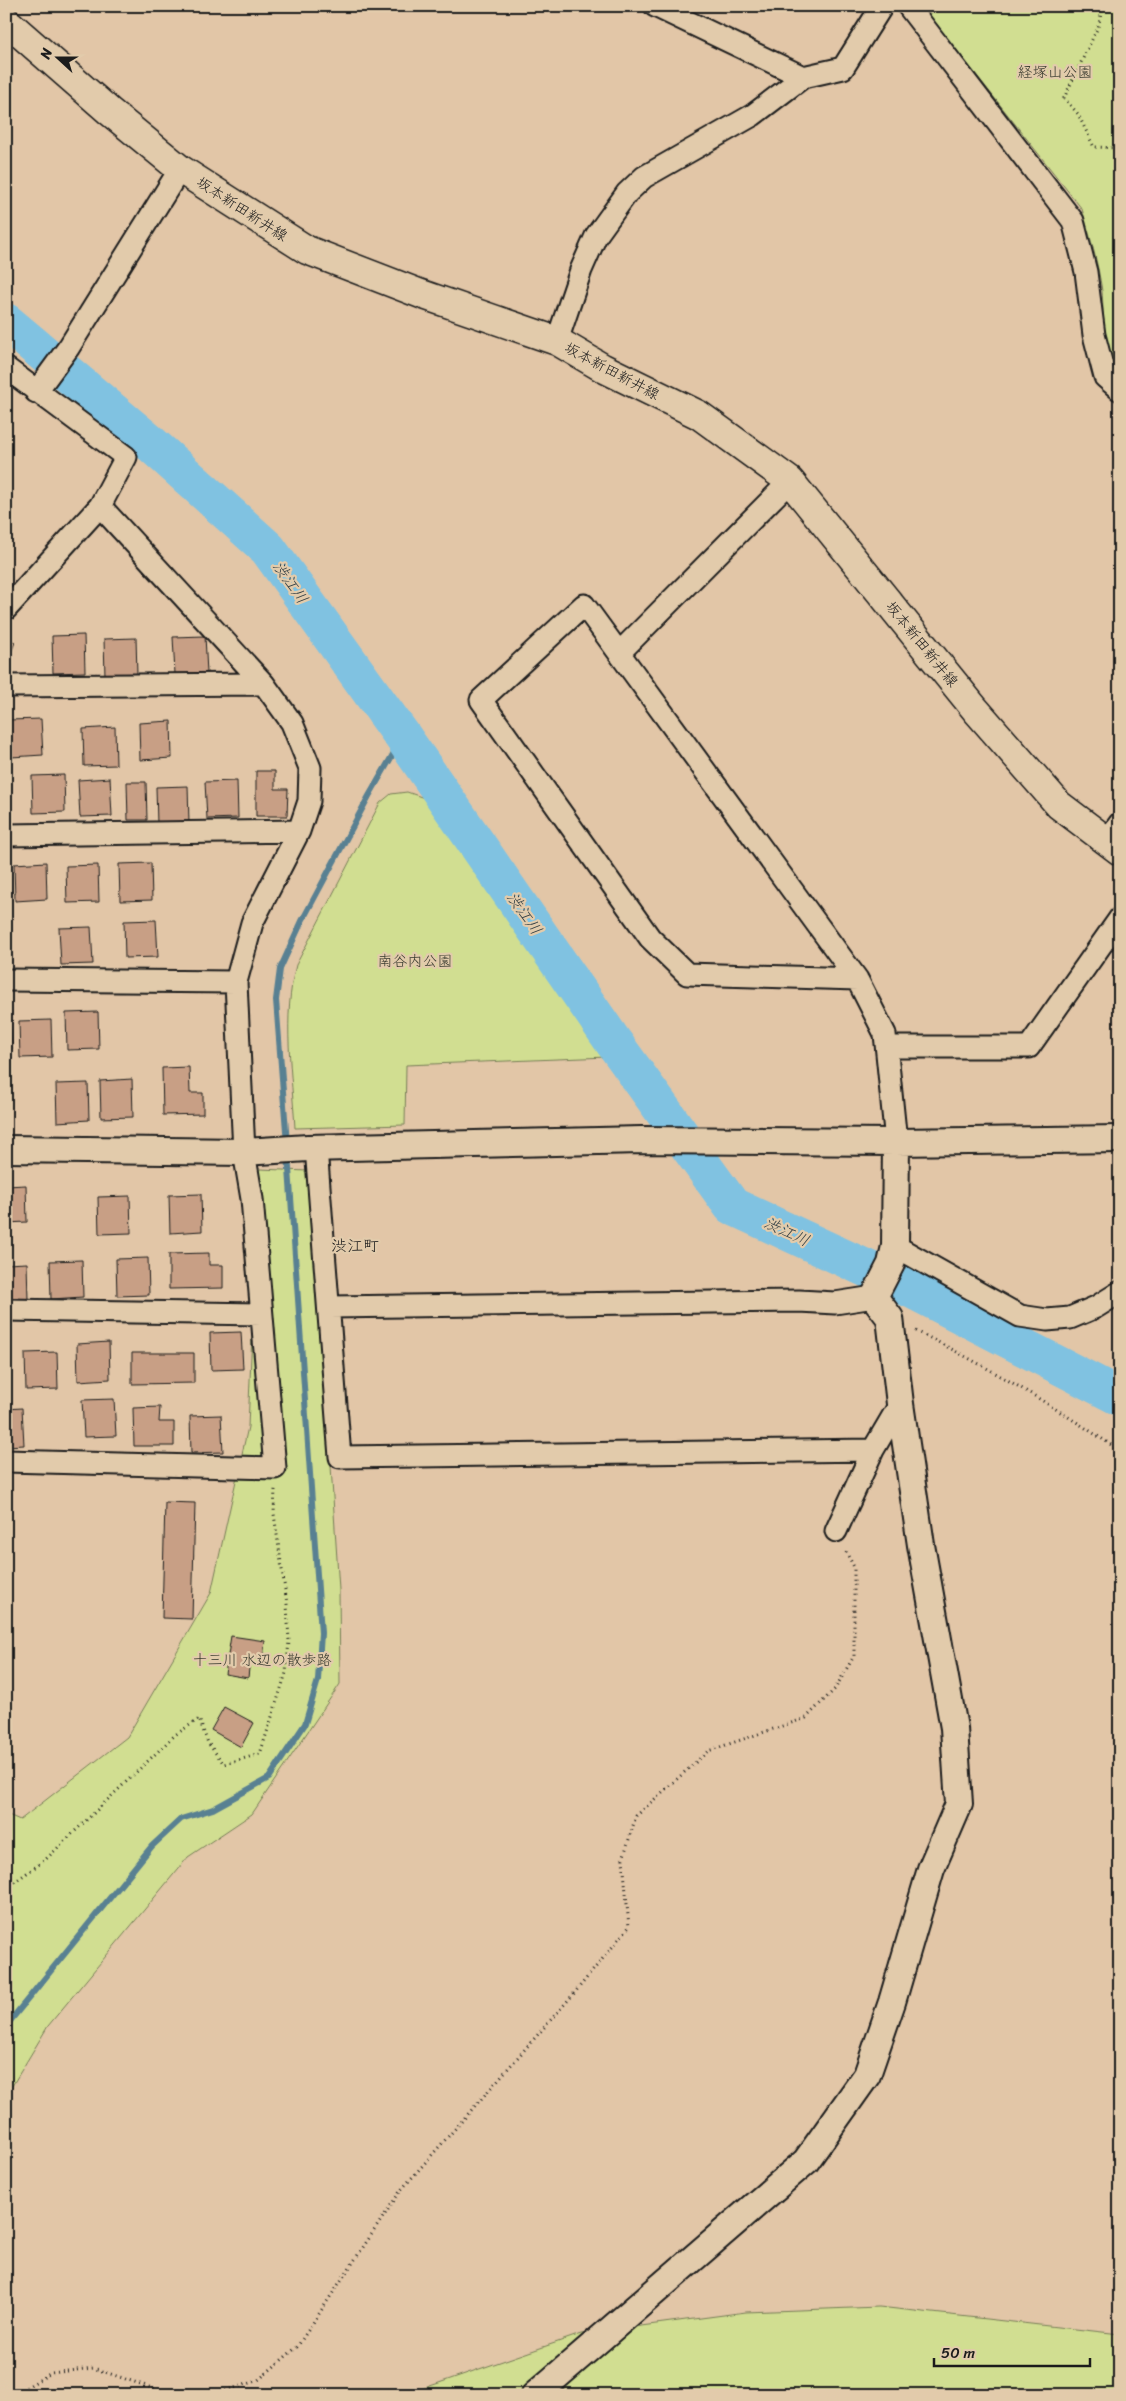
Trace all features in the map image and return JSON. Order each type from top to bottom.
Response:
[{"type":"main road","name":"坂本新田新井線","points":[[6,21],[108,111],[180,169],[307,250],[421,294],[556,341],[603,368],[699,416],[790,481],[975,709],[1059,805],[1115,839]]},
{"type":"street","points":[[655,6],[803,77]]},
{"type":"street","points":[[556,341],[581,270],[596,236],[627,193],[644,177],[753,115],[803,77],[843,68],[882,6]]},
{"type":"street","points":[[908,6],[1073,221],[1086,272],[1094,335],[1105,377],[1120,390]]},
{"type":"street","points":[[40,388],[69,347],[180,169]]},
{"type":"street","points":[[6,368],[40,388],[126,457],[100,506],[6,609]]},
{"type":"street","points":[[620,652],[790,481]]},
{"type":"street","points":[[6,1461],[275,1468],[252,1199],[253,1151],[236,982],[252,923],[299,831],[309,801],[310,768],[292,723],[264,684],[100,506]]},
{"type":"street","points":[[857,979],[687,974],[650,938],[481,700],[584,605],[857,979],[885,1034],[896,1142],[893,1255],[874,1297]]},
{"type":"street","points":[[6,686],[264,684]]},
{"type":"street","points":[[6,835],[299,831]]},
{"type":"street","points":[[886,1047],[1029,1047],[1120,918]]},
{"type":"street","points":[[6,980],[236,982]]},
{"type":"street","points":[[6,1149],[253,1151],[641,1140],[896,1142],[1120,1138]]},
{"type":"street","points":[[312,1148],[330,1306],[340,1457],[873,1450]]},
{"type":"street","points":[[893,1255],[1020,1316],[1047,1320],[1070,1318],[1096,1307],[1120,1292]]},
{"type":"street","points":[[330,1306],[798,1301],[835,1303],[874,1297]]},
{"type":"street","points":[[535,2395],[806,2161],[867,2075],[892,2002],[930,1869],[959,1804],[954,1728],[921,1545],[900,1404],[890,1318],[874,1297]]},
{"type":"street","points":[[6,1310],[261,1314]]},
{"type":"street","points":[[836,1531],[873,1450],[900,1404]]},
{"type":"path","points":[[1103,6],[1098,27],[1064,98],[1078,114],[1094,147],[1120,148]]},
{"type":"path","points":[[890,1318],[970,1358],[1035,1396],[1120,1451]]},
{"type":"path","points":[[6,1888],[45,1860],[175,1735],[199,1719],[208,1743],[224,1764],[260,1754],[286,1673],[290,1641],[287,1604],[274,1514],[276,1486]]},
{"type":"path","points":[[211,2395],[257,2382],[297,2347],[400,2190],[571,1997],[629,1927],[623,1859],[636,1816],[708,1750],[806,1718],[835,1689],[854,1656],[854,1566],[836,1531]]},
{"type":"path","points":[[13,2395],[50,2374],[93,2368],[173,2395]]},
{"type":"green space","name":"経塚山公園","points":[[922,6],[1120,6],[1120,376],[1114,369],[1107,349],[1102,291],[1094,250],[1082,209]]},
{"type":"green space","name":"南谷内公園","points":[[407,792],[433,801],[608,1057],[406,1065],[405,1125],[295,1128],[289,1025],[292,985],[296,965],[380,803],[391,794]]},
{"type":"green space","name":"十三川 水辺の散歩路","points":[[259,1169],[308,1171],[326,1389],[339,1590],[340,1684],[252,1814],[188,1857],[48,2026],[6,2096],[6,1814],[20,1820],[127,1737],[211,1593],[248,1427]]},
{"type":"green space","points":[[879,2307],[1120,2334],[1120,2395],[404,2395],[581,2334],[746,2312]]},
{"type":"building","points":[[84,635],[85,672],[53,673],[52,636]]},
{"type":"building","points":[[205,636],[207,673],[175,674],[173,637]]},
{"type":"building","points":[[6,638],[15,642],[6,666]]},
{"type":"building","points":[[136,638],[137,675],[105,676],[104,639]]},
{"type":"building","points":[[41,719],[43,755],[11,757],[9,720]]},
{"type":"building","points":[[171,721],[172,758],[140,760],[139,723]]},
{"type":"building","points":[[115,727],[116,765],[84,766],[83,729]]},
{"type":"building","points":[[256,771],[275,771],[275,789],[288,789],[287,816],[256,816]]},
{"type":"building","points":[[64,775],[65,812],[33,813],[32,776]]},
{"type":"building","points":[[110,778],[112,816],[80,817],[78,780]]},
{"type":"building","points":[[237,781],[238,818],[207,819],[205,782]]},
{"type":"building","points":[[127,782],[146,782],[147,820],[128,820]]},
{"type":"building","points":[[188,786],[189,823],[157,824],[156,787]]},
{"type":"building","points":[[46,862],[47,899],[15,901],[14,864]]},
{"type":"building","points":[[151,863],[152,900],[120,901],[119,864]]},
{"type":"building","points":[[98,865],[99,902],[67,903],[66,866]]},
{"type":"building","points":[[156,920],[158,957],[125,958],[124,921]]},
{"type":"building","points":[[91,927],[93,964],[61,965],[59,928]]},
{"type":"building","points":[[6,1012],[10,1012],[12,1049],[6,1049]]},
{"type":"building","points":[[98,1012],[99,1049],[67,1050],[66,1013]]},
{"type":"building","points":[[51,1020],[52,1057],[20,1058],[19,1021]]},
{"type":"building","points":[[189,1067],[190,1093],[203,1093],[203,1114],[163,1115],[162,1068]]},
{"type":"building","points":[[132,1079],[133,1117],[101,1118],[100,1081]]},
{"type":"building","points":[[88,1083],[89,1120],[57,1122],[56,1084]]},
{"type":"building","points":[[26,1185],[27,1222],[6,1223],[6,1186]]},
{"type":"building","points":[[201,1194],[202,1231],[170,1233],[169,1195]]},
{"type":"building","points":[[130,1196],[131,1233],[99,1234],[98,1197]]},
{"type":"building","points":[[209,1253],[209,1265],[223,1265],[223,1288],[169,1289],[169,1254]]},
{"type":"building","points":[[148,1258],[149,1295],[117,1296],[116,1259]]},
{"type":"building","points":[[82,1260],[83,1297],[51,1299],[50,1261]]},
{"type":"building","points":[[27,1263],[28,1300],[6,1301],[6,1264]]},
{"type":"building","points":[[241,1332],[243,1369],[211,1370],[210,1333]]},
{"type":"building","points":[[109,1342],[110,1379],[78,1381],[77,1344]]},
{"type":"building","points":[[57,1352],[58,1389],[26,1390],[25,1353]]},
{"type":"building","points":[[132,1353],[194,1353],[194,1383],[132,1384]]},
{"type":"building","points":[[114,1399],[116,1436],[84,1437],[82,1400]]},
{"type":"building","points":[[160,1407],[159,1422],[174,1422],[174,1446],[134,1446],[133,1408]]},
{"type":"building","points":[[22,1408],[24,1445],[6,1446],[6,1409]]},
{"type":"building","points":[[221,1415],[223,1452],[191,1453],[190,1416]]},
{"type":"building","points":[[165,1502],[195,1503],[192,1619],[162,1618]]},
{"type":"building","points":[[231,1636],[265,1641],[263,1659],[250,1658],[248,1678],[225,1674]]},
{"type":"building","points":[[224,1707],[254,1723],[241,1747],[211,1730]]},
{"type":"waterway","name":"渋江川","points":[[6,322],[148,441],[268,549],[403,737],[612,1040],[732,1206],[915,1291],[1120,1397]]},
{"type":"waterway","points":[[287,1144],[276,1000],[280,969],[302,921],[403,737]]},
{"type":"waterway","points":[[6,2026],[152,1846],[181,1819],[213,1809],[269,1778],[305,1724],[318,1680],[321,1633],[288,1154]]},
{"type":"district","name":"渋江町","points":[[355,1245]]}]
